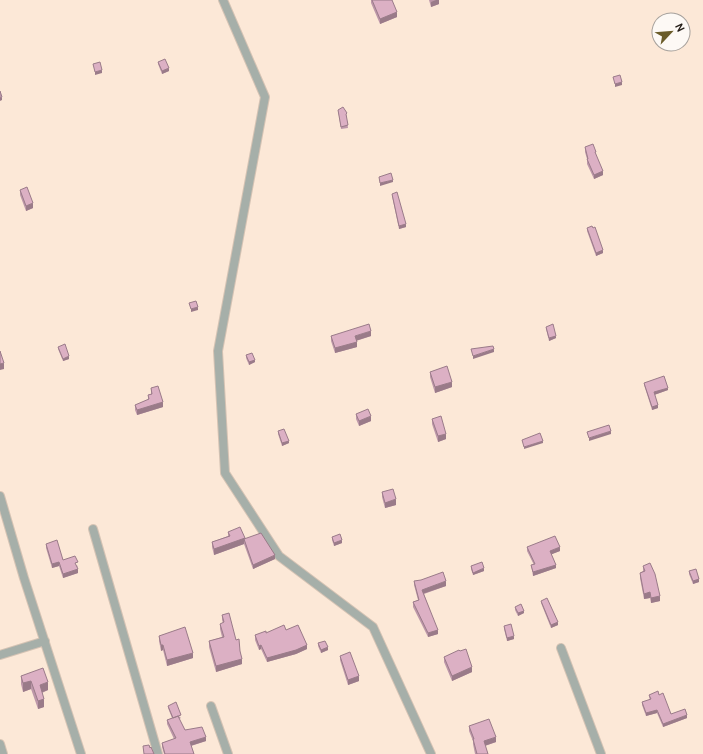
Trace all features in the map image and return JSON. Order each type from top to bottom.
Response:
[{"type":"street","points":[[223,0],[265,97],[218,351],[225,473],[279,556],[373,627],[431,754]]},
{"type":"street","points":[[0,496],[81,754]]},
{"type":"street","points":[[93,529],[158,754]]},
{"type":"street","points":[[0,655],[45,641]]},
{"type":"street","points":[[561,648],[600,754]]},
{"type":"street","points":[[211,706],[228,754]]},
{"type":"street","points":[[0,744],[3,754]]},
{"type":"building","points":[[372,0],[392,0],[397,12],[380,19]]},
{"type":"building","points":[[165,59],[169,68],[162,71],[158,62]]},
{"type":"building","points":[[100,62],[102,70],[95,72],[93,64]]},
{"type":"building","points":[[620,75],[622,82],[615,84],[613,77]]},
{"type":"building","points":[[343,107],[347,113],[348,125],[341,127],[338,110]]},
{"type":"building","points":[[593,144],[603,171],[594,175],[587,159],[585,147]]},
{"type":"building","points":[[391,173],[393,180],[380,183],[379,177]]},
{"type":"building","points":[[27,187],[33,203],[26,206],[20,190]]},
{"type":"building","points":[[397,192],[406,224],[399,226],[392,194]]},
{"type":"building","points":[[592,226],[593,228],[595,227],[603,250],[596,253],[587,228]]},
{"type":"building","points":[[196,301],[198,307],[191,309],[189,303]]},
{"type":"building","points":[[369,324],[371,331],[355,336],[357,342],[335,348],[331,336]]},
{"type":"building","points":[[553,324],[556,336],[549,338],[546,327]]},
{"type":"building","points":[[65,344],[69,356],[63,359],[58,347]]},
{"type":"building","points":[[493,346],[494,349],[473,356],[471,349]]},
{"type":"building","points":[[0,351],[4,363],[0,364]]},
{"type":"building","points":[[252,353],[255,360],[249,362],[246,355]]},
{"type":"building","points":[[447,366],[452,382],[435,387],[430,372]]},
{"type":"building","points":[[664,376],[668,388],[654,392],[658,405],[652,407],[644,383]]},
{"type":"building","points":[[158,386],[163,402],[137,410],[135,405],[149,399],[148,395],[152,394],[151,388]]},
{"type":"building","points":[[368,409],[371,416],[359,421],[356,414]]},
{"type":"building","points":[[441,416],[446,434],[438,436],[432,419]]},
{"type":"building","points":[[609,425],[611,431],[589,438],[587,432]]},
{"type":"building","points":[[284,429],[289,441],[282,443],[278,431]]},
{"type":"building","points":[[540,433],[543,441],[524,447],[522,440]]},
{"type":"building","points":[[393,489],[396,499],[385,503],[382,492]]},
{"type":"building","points":[[240,527],[245,538],[214,549],[212,542],[230,536],[228,532]]},
{"type":"building","points":[[261,533],[275,555],[253,565],[244,539]]},
{"type":"building","points":[[340,534],[342,540],[334,543],[332,537]]},
{"type":"building","points":[[555,536],[560,547],[550,551],[556,565],[533,572],[531,565],[535,564],[527,547]]},
{"type":"building","points":[[57,540],[63,560],[75,556],[78,562],[75,563],[78,569],[63,574],[59,562],[52,564],[46,544]]},
{"type":"building","points":[[482,562],[484,568],[473,573],[471,566]]},
{"type":"building","points":[[650,563],[655,574],[660,596],[651,598],[650,592],[644,594],[640,573],[645,571],[643,566]]},
{"type":"building","points":[[696,569],[699,579],[693,581],[689,571]]},
{"type":"building","points":[[443,572],[446,581],[422,590],[438,630],[428,633],[413,602],[419,600],[414,581]]},
{"type":"building","points":[[547,598],[558,622],[551,625],[541,601]]},
{"type":"building","points":[[521,604],[524,611],[518,613],[515,607]]},
{"type":"building","points":[[229,613],[236,640],[239,639],[242,659],[216,666],[209,641],[224,637],[220,624],[224,622],[222,615]]},
{"type":"building","points":[[511,624],[514,636],[507,638],[504,626]]},
{"type":"building","points":[[284,625],[286,630],[298,625],[307,645],[296,650],[267,658],[261,645],[259,646],[255,635],[266,631],[266,633]]},
{"type":"building","points":[[185,627],[193,653],[167,660],[159,636]]},
{"type":"building","points":[[325,641],[328,647],[321,650],[318,643]]},
{"type":"building","points":[[466,649],[472,667],[452,676],[444,657],[459,650]]},
{"type":"building","points":[[350,652],[359,676],[348,680],[340,656]]},
{"type":"building","points":[[43,668],[48,682],[40,685],[44,699],[38,701],[31,681],[23,683],[21,676]]},
{"type":"building","points":[[658,691],[659,695],[663,693],[671,714],[685,709],[687,715],[663,724],[657,710],[646,713],[642,702],[651,699],[649,695]]},
{"type":"building","points":[[176,702],[181,715],[173,718],[168,706]]},
{"type":"building","points":[[178,716],[185,730],[202,727],[206,737],[190,742],[194,754],[165,754],[162,743],[176,738],[167,720]]},
{"type":"building","points":[[489,719],[496,737],[484,741],[488,754],[477,754],[474,739],[469,726]]},
{"type":"building","points":[[149,745],[154,754],[144,754],[143,746]]}]
